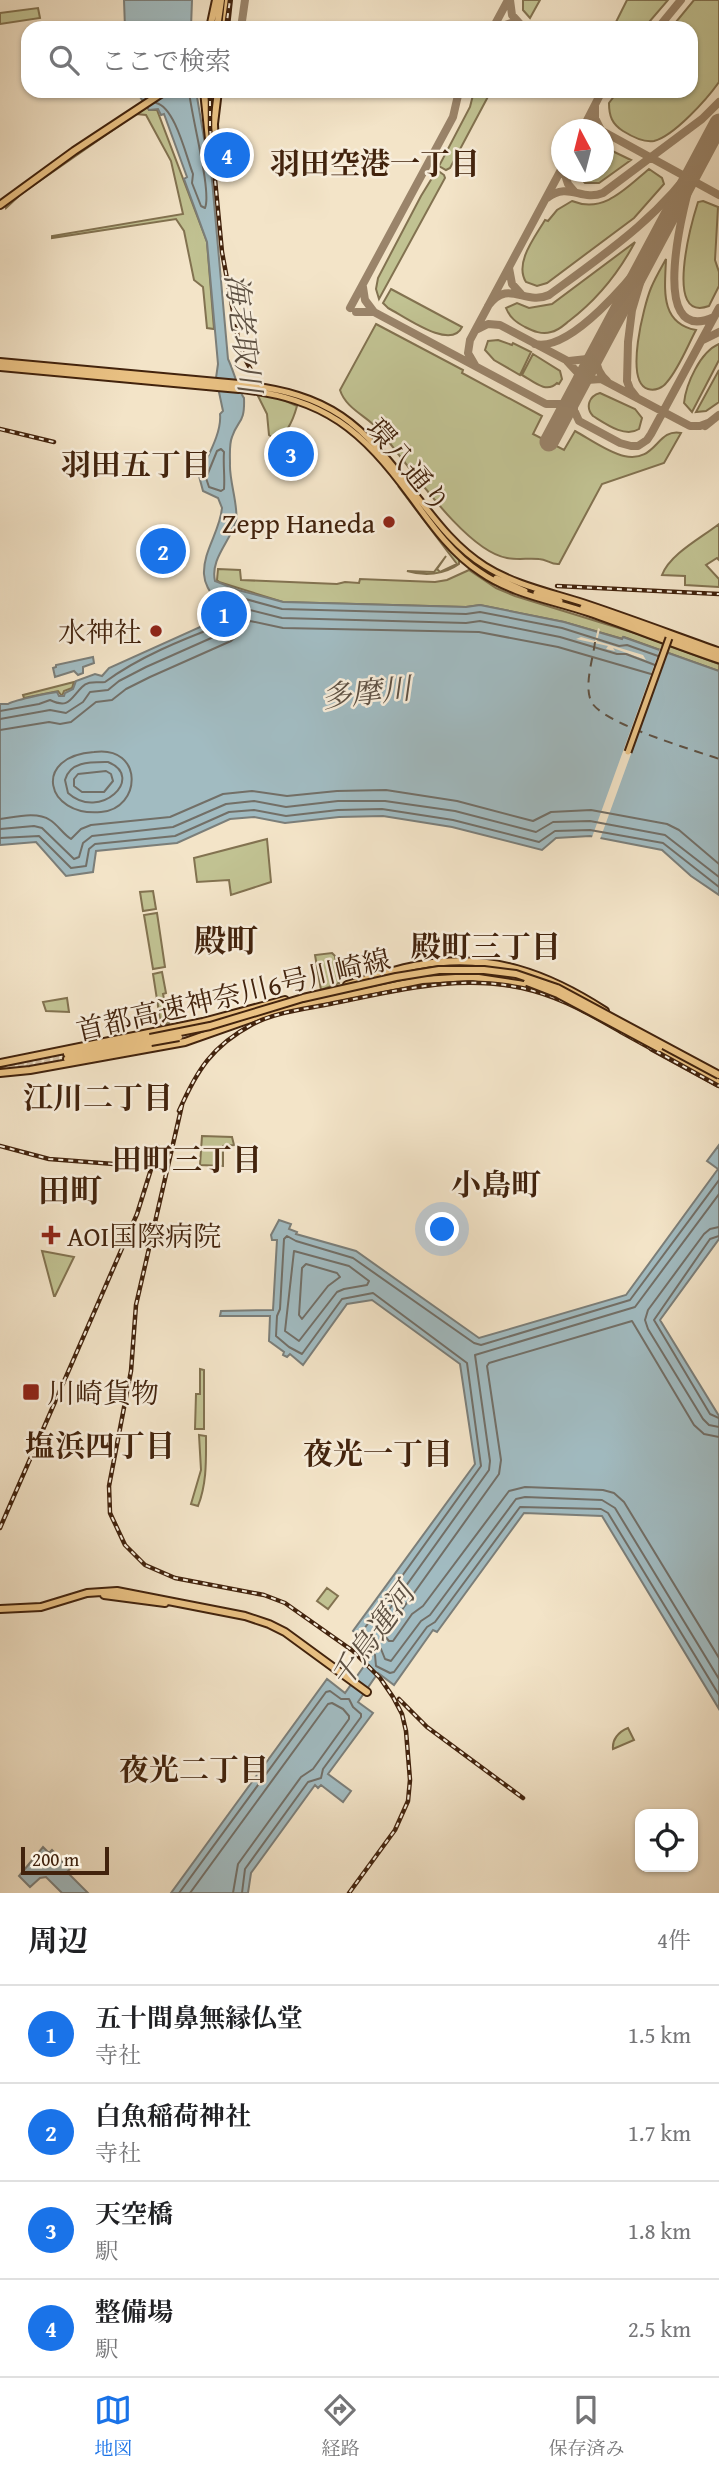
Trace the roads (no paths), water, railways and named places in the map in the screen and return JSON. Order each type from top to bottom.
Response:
[{"type":"highway","points":[[212,21],[215,0]]},
{"type":"highway","points":[[222,21],[225,0]]},
{"type":"highway","points":[[0,203],[60,157],[148,98]]},
{"type":"highway","points":[[0,203],[154,98]]},
{"type":"highway","points":[[205,98],[213,148],[217,98]]},
{"type":"highway","name":"環八通り","points":[[0,365],[239,386]]},
{"type":"highway","points":[[0,1063],[216,1019],[422,964],[456,961],[498,964],[526,970],[564,987],[719,1077]]},
{"type":"highway","points":[[392,972],[459,964],[516,968],[552,982],[631,1026]]},
{"type":"highway","name":"首都高速神奈川6号川崎線","points":[[451,969],[495,971],[538,980],[631,1026],[719,1077],[556,990],[516,977],[473,971],[420,977],[316,999],[197,1033],[67,1057],[210,1026],[277,1004],[331,991],[451,969]]},
{"type":"highway","points":[[0,1073],[185,1042],[302,1004],[422,980],[494,975],[527,982],[558,994],[719,1077]]},
{"type":"highway","points":[[459,977],[484,977],[523,984],[567,999],[719,1077]]},
{"type":"highway","points":[[0,1611],[33,1612],[103,1595],[161,1604],[167,1602],[245,1616],[269,1623],[367,1692]]},
{"type":"main road","name":"環八通り","points":[[239,386],[293,399],[346,424],[366,442],[439,533],[481,573],[511,590],[719,656]]},
{"type":"main road","name":"環八通り","points":[[239,386],[272,388],[298,394],[349,420],[370,439],[458,545],[484,565],[508,578],[613,612],[719,656]]},
{"type":"main road","points":[[467,561],[510,585],[719,656]]},
{"type":"main road","points":[[508,578],[555,599]]},
{"type":"main road","points":[[628,751],[669,638]]},
{"type":"water","points":[[124,0],[192,0],[191,21],[125,21]]},
{"type":"water","name":"多摩川","points":[[141,98],[197,98],[212,180],[228,359],[244,398],[242,417],[234,431],[230,447],[236,521],[215,565],[215,581],[283,602],[466,607],[480,605],[564,622],[622,639],[623,637],[719,671],[719,895],[691,876],[662,850],[590,836],[556,838],[542,850],[452,827],[383,816],[339,817],[285,823],[254,817],[230,819],[177,843],[96,851],[93,872],[66,876],[36,842],[0,845],[0,704],[57,692],[59,696],[64,696],[73,689],[76,681],[95,674],[102,676],[109,668],[218,619],[222,614],[205,581],[204,566],[222,508],[218,498],[203,491],[199,476],[216,437],[220,414],[223,411],[216,378],[218,364],[207,242],[164,114],[161,115],[158,109],[149,110]]},
{"type":"water","points":[[93,657],[94,663],[83,667],[83,673],[78,675],[74,671],[55,677],[53,668],[56,665]]},
{"type":"water","name":"千鳥運河","points":[[719,1145],[719,1239],[660,1320],[719,1416],[719,1709],[602,1516],[524,1513],[437,1632],[433,1630],[394,1685],[378,1673],[358,1702],[373,1713],[328,1774],[351,1791],[343,1802],[321,1785],[318,1788],[315,1785],[251,1873],[248,1893],[171,1893],[327,1679],[345,1693],[369,1659],[352,1646],[358,1636],[353,1631],[475,1464],[460,1364],[372,1300],[347,1304],[303,1365],[290,1354],[287,1357],[283,1355],[284,1352],[269,1341],[270,1316],[220,1316],[221,1311],[273,1310],[277,1240],[272,1240],[271,1235],[279,1220],[291,1224],[289,1229],[297,1232],[296,1234],[356,1251],[479,1338],[626,1295],[718,1169],[707,1161]]},
{"type":"water","points":[[43,1847],[49,1853],[52,1850],[70,1869],[67,1872],[88,1893],[62,1893],[46,1877],[40,1878],[30,1887],[19,1876]]},
{"type":"tunnel","points":[[0,1067],[67,1054]]},
{"type":"tunnel","points":[[18,1069],[67,1059]]},
{"type":"railway","points":[[227,21],[230,0]]},
{"type":"railway","points":[[210,98],[210,128],[222,252],[238,338],[251,370]]},
{"type":"railway","points":[[0,429],[54,442]]},
{"type":"railway","points":[[557,586],[719,594]]},
{"type":"railway","points":[[179,1111],[207,1060],[227,1041],[253,1024],[291,1011],[381,993],[457,983],[508,986],[557,999],[590,1014],[719,1086]]},
{"type":"railway","points":[[182,1105],[136,1305],[131,1371],[109,1486],[110,1513],[125,1545],[145,1565],[175,1578],[264,1595],[285,1603],[353,1651],[380,1678],[393,1697],[402,1714],[406,1731],[410,1780],[408,1801],[395,1830],[349,1893]]},
{"type":"railway","points":[[0,1146],[49,1159],[114,1164]]},
{"type":"railway","points":[[0,1528],[137,1214],[158,1147]]},
{"type":"railway","points":[[399,1699],[427,1727],[523,1798]]},
{"type":"place","name":"整備場","points":[[227,155]]},
{"type":"place","name":"天空橋","points":[[291,454]]},
{"type":"place","name":"Zepp Haneda","points":[[389,522]]},
{"type":"place","name":"白魚稲荷神社","points":[[163,551]]},
{"type":"place","name":"五十間鼻無縁仏堂","points":[[224,614]]},
{"type":"place","name":"水神社","points":[[156,631]]},
{"type":"place","name":"AOI国際病院","points":[[51,1235]]},
{"type":"place","name":"川崎貨物","points":[[31,1392]]},
{"type":"district","name":"羽田空港一丁目","points":[[375,163]]},
{"type":"district","name":"羽田五丁目","points":[[136,464]]},
{"type":"district","name":"殿町","points":[[226,940]]},
{"type":"district","name":"殿町三丁目","points":[[486,946]]},
{"type":"district","name":"江川二丁目","points":[[98,1097]]},
{"type":"district","name":"田町三丁目","points":[[187,1159]]},
{"type":"district","name":"小島町","points":[[496,1184]]},
{"type":"district","name":"田町","points":[[70,1190]]},
{"type":"district","name":"塩浜四丁目","points":[[100,1445]]},
{"type":"district","name":"夜光一丁目","points":[[378,1453]]},
{"type":"district","name":"夜光二丁目","points":[[194,1769]]},
{"type":"water label","name":"海老取川","points":[[244,333]]}]
